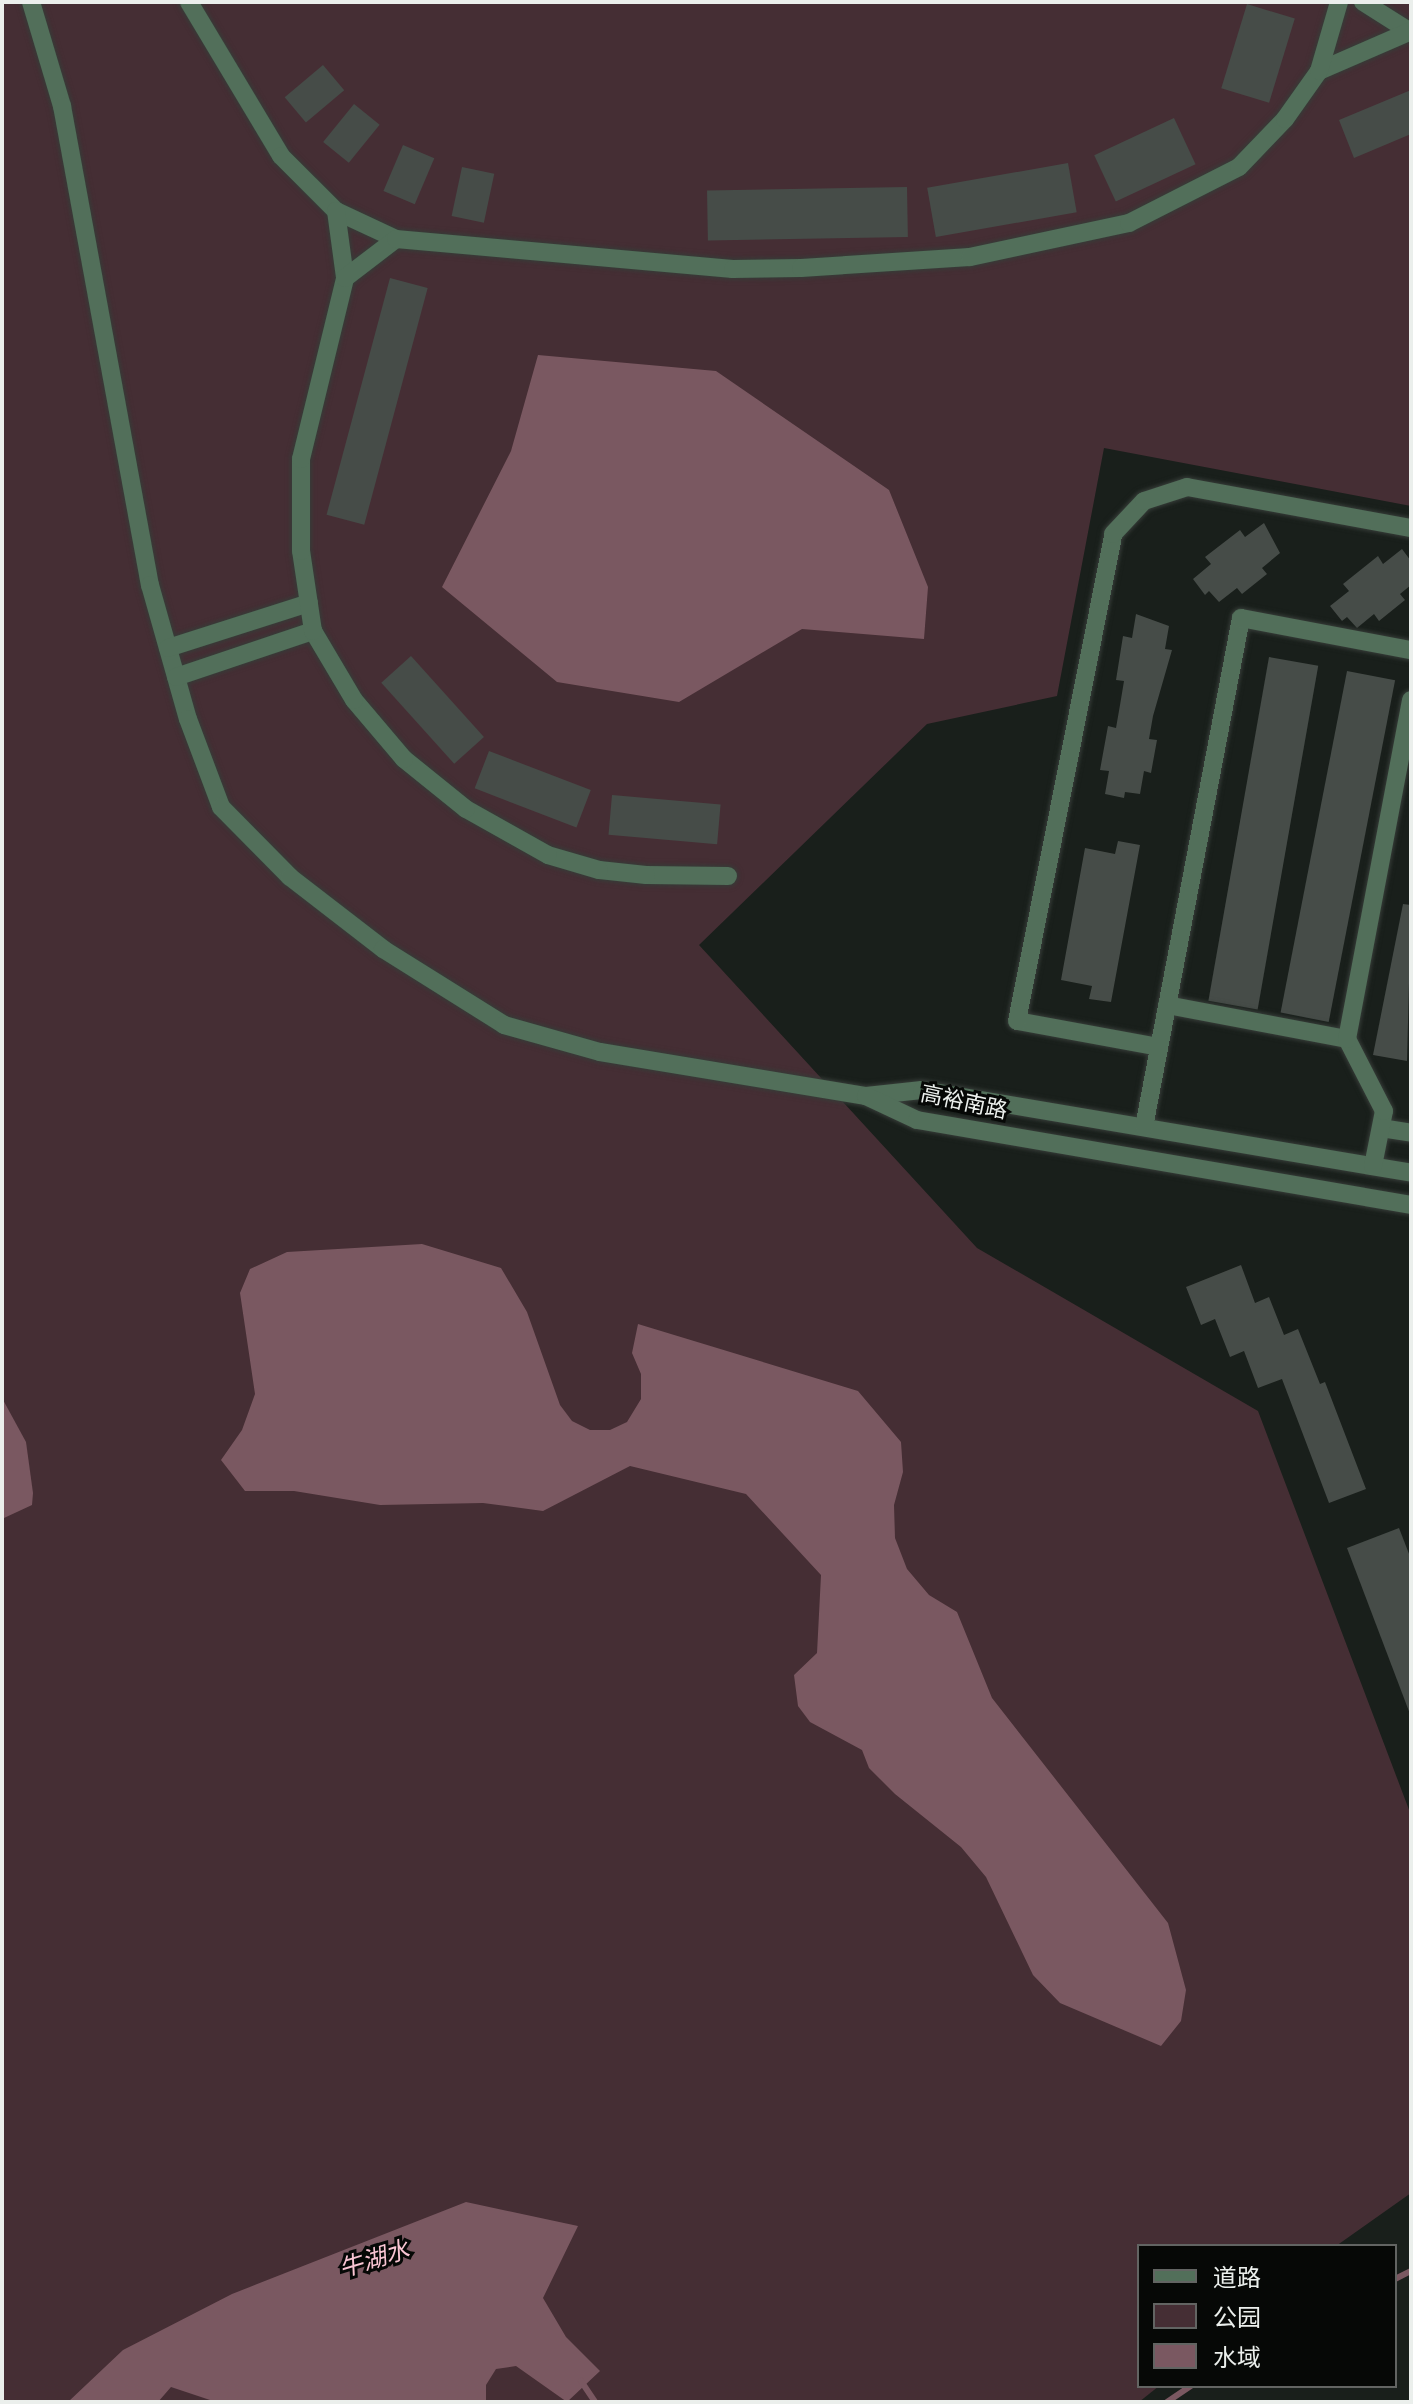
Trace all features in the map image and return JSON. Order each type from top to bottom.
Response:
[{"type":"street","points":[[31,2],[62,106],[150,585],[176,677],[221,807],[301,886],[383,949],[504,1025],[600,1052],[866,1096]]},
{"type":"street","points":[[189,2],[281,156],[336,211],[396,239],[733,269],[877,266],[970,257],[1129,223],[1239,167],[1285,119],[1319,71],[1339,2]]},
{"type":"street","points":[[1363,2],[1410,31]]},
{"type":"street","points":[[1319,71],[1410,31]]},
{"type":"street","points":[[336,211],[345,278],[301,459],[301,551],[313,631],[354,700],[404,759],[466,809],[548,855],[599,870],[728,876]]},
{"type":"street","points":[[345,278],[396,239]]},
{"type":"street","points":[[1159,1047],[1017,1021],[1113,534],[1144,501],[1187,487],[1411,528]]},
{"type":"street","points":[[168,648],[309,603]]},
{"type":"street","points":[[1144,1127],[1241,618],[1411,650]]},
{"type":"street","points":[[176,677],[313,631]]},
{"type":"street","points":[[1373,1166],[1384,1111],[1347,1039],[1411,700]]},
{"type":"street","points":[[1167,1005],[1347,1039]]},
{"type":"street","name":"高裕南路","points":[[866,1096],[922,1090],[1411,1173]]},
{"type":"street","name":"高裕南路","points":[[866,1096],[917,1120],[1411,1205]]},
{"type":"street","points":[[1381,1128],[1411,1133]]},
{"type":"green space","points":[[2,2],[1411,2],[1411,506],[1104,448],[1057,696],[927,724],[699,945],[977,1248],[1258,1411],[1411,1815],[1411,2193],[1339,2244],[1137,2244],[1137,2388],[1156,2388],[1139,2402],[2,2402]]},
{"type":"water","points":[[538,355],[716,371],[889,490],[928,587],[924,639],[802,629],[679,702],[557,682],[442,587],[511,451]]},
{"type":"water","points":[[422,1244],[501,1268],[527,1312],[560,1405],[572,1421],[590,1430],[610,1430],[627,1422],[641,1399],[641,1374],[632,1353],[638,1324],[858,1391],[901,1442],[903,1472],[894,1505],[895,1538],[907,1569],[929,1595],[957,1612],[992,1698],[1168,1923],[1186,1990],[1181,2021],[1161,2046],[1060,2003],[1033,1975],[986,1877],[961,1847],[895,1794],[869,1768],[862,1750],[810,1722],[798,1706],[794,1675],[817,1653],[821,1575],[746,1494],[630,1466],[543,1511],[483,1503],[380,1505],[294,1491],[245,1491],[221,1460],[242,1430],[255,1394],[240,1293],[250,1269],[287,1252]]},
{"type":"water","points":[[2,1398],[26,1442],[33,1493],[32,1505],[4,1518]]},
{"type":"water","points":[[466,2202],[578,2226],[543,2298],[566,2337],[600,2371],[567,2402],[516,2366],[496,2369],[486,2385],[486,2402],[216,2402],[171,2387],[158,2402],[68,2402],[123,2350],[232,2294]]},
{"type":"building","points":[[1247,4],[1295,19],[1269,103],[1221,88]]},
{"type":"building","points":[[323,65],[344,90],[306,122],[285,97]]},
{"type":"building","points":[[1411,90],[1411,134],[1354,158],[1339,120]]},
{"type":"building","points":[[354,104],[380,125],[349,163],[323,142]]},
{"type":"building","points":[[1174,118],[1196,164],[1116,201],[1094,155]]},
{"type":"building","points":[[403,145],[434,158],[415,204],[383,191]]},
{"type":"building","points":[[1068,163],[1077,212],[936,237],[927,188]]},
{"type":"building","points":[[462,167],[494,174],[484,223],[452,216]]},
{"type":"building","points":[[907,187],[908,237],[708,240],[707,190]]},
{"type":"building","points":[[390,278],[428,288],[364,525],[327,515]]},
{"type":"building","points":[[1264,523],[1280,553],[1262,568],[1267,574],[1242,594],[1237,588],[1219,602],[1209,591],[1205,595],[1193,579],[1211,564],[1205,557],[1240,530],[1245,537]]},
{"type":"building","points":[[1402,549],[1411,561],[1411,585],[1400,594],[1405,600],[1379,621],[1374,614],[1357,628],[1347,617],[1342,621],[1330,606],[1349,591],[1343,584],[1378,556],[1383,564]]},
{"type":"building","points":[[1136,614],[1169,626],[1165,649],[1172,650],[1149,739],[1157,740],[1151,773],[1144,771],[1140,794],[1125,792],[1124,798],[1105,794],[1109,771],[1100,770],[1108,726],[1116,728],[1120,705],[1124,681],[1116,680],[1123,636],[1132,638]]},
{"type":"building","points":[[411,656],[484,737],[454,764],[381,683]]},
{"type":"building","points":[[1269,657],[1318,666],[1258,1009],[1208,1001]]},
{"type":"building","points":[[1347,671],[1395,680],[1329,1022],[1281,1013]]},
{"type":"building","points":[[489,751],[591,790],[576,827],[475,788]]},
{"type":"building","points":[[612,795],[721,804],[717,844],[609,835]]},
{"type":"building","points":[[1118,841],[1140,845],[1111,1002],[1089,999],[1092,986],[1061,980],[1085,848],[1115,854]]},
{"type":"building","points":[[1403,904],[1411,905],[1407,1061],[1373,1055]]},
{"type":"building","points":[[1241,1265],[1255,1303],[1269,1297],[1284,1335],[1298,1329],[1320,1384],[1325,1382],[1366,1489],[1329,1503],[1282,1379],[1258,1388],[1244,1351],[1230,1357],[1215,1319],[1201,1325],[1186,1287]]},
{"type":"building","points":[[1399,1528],[1411,1559],[1410,1714],[1347,1548]]},
{"type":"waterway","name":"牛湖水","points":[[1397,2278],[1411,2271]]},
{"type":"waterway","name":"牛湖水","points":[[581,2381],[595,2402]]},
{"type":"waterway","name":"牛湖水","points":[[1167,2402],[1188,2388]]}]
